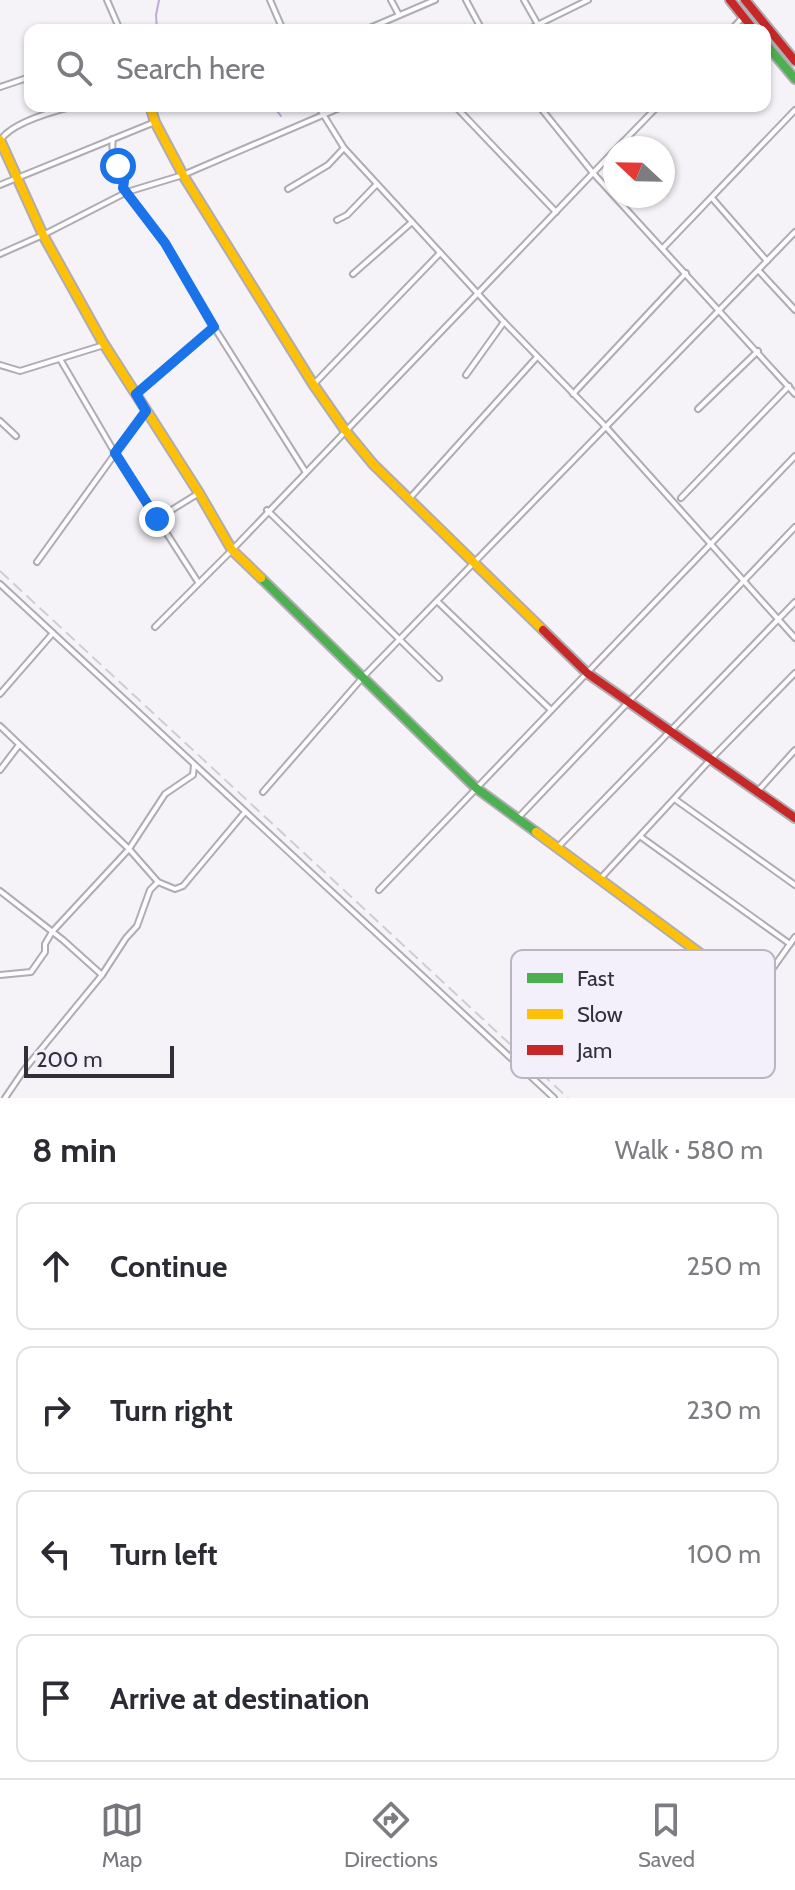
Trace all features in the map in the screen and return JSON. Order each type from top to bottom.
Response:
[{"type":"street","points":[[107,0],[117,24]]},
{"type":"street","points":[[270,0],[280,24]]},
{"type":"street","points":[[391,0],[399,15]]},
{"type":"street","points":[[379,24],[435,0]]},
{"type":"street","points":[[466,0],[479,24]]},
{"type":"street","points":[[524,0],[537,24]]},
{"type":"street","points":[[546,24],[588,0]]},
{"type":"street","points":[[730,0],[749,24]]},
{"type":"street","points":[[745,0],[765,24]]},
{"type":"street","points":[[737,24],[743,17]]},
{"type":"street","points":[[771,32],[795,61]]},
{"type":"street","points":[[771,50],[795,79]]},
{"type":"street","points":[[0,87],[24,79]]},
{"type":"street","points":[[0,93],[7,84]]},
{"type":"street","points":[[663,248],[795,110]]},
{"type":"street","points":[[57,112],[13,128],[0,140],[43,235],[104,345],[232,550],[476,788],[696,950]]},
{"type":"street","points":[[152,112],[183,175],[313,384],[373,464],[587,673],[795,818]]},
{"type":"street","points":[[0,254],[127,192],[183,175],[328,112]]},
{"type":"street","points":[[461,112],[556,212]]},
{"type":"street","points":[[544,112],[593,173],[795,394]]},
{"type":"street","points":[[629,136],[652,112]]},
{"type":"street","points":[[322,114],[344,148],[504,322],[606,427],[795,638]]},
{"type":"street","points":[[0,185],[155,122]]},
{"type":"street","points":[[113,139],[112,157],[127,192],[165,243],[305,471]]},
{"type":"street","points":[[288,189],[328,165],[344,148]]},
{"type":"street","points":[[155,627],[603,163]]},
{"type":"street","points":[[337,220],[347,215],[377,184]]},
{"type":"street","points":[[712,198],[767,261]]},
{"type":"street","points":[[353,274],[412,222]]},
{"type":"street","points":[[263,792],[363,677],[795,232]]},
{"type":"street","points":[[313,384],[440,253]]},
{"type":"street","points":[[758,270],[795,310]]},
{"type":"street","points":[[573,394],[686,273]]},
{"type":"street","points":[[466,375],[504,322]]},
{"type":"street","points":[[136,394],[214,327]]},
{"type":"street","points":[[0,365],[20,371],[104,345]]},
{"type":"street","points":[[698,409],[758,351]]},
{"type":"street","points":[[410,498],[537,357]]},
{"type":"street","points":[[60,359],[115,453],[198,582]]},
{"type":"street","points":[[681,498],[789,386]]},
{"type":"street","points":[[37,562],[146,411]]},
{"type":"street","points":[[0,421],[16,436]]},
{"type":"street","points":[[379,890],[795,456]]},
{"type":"street","points":[[157,519],[199,493]]},
{"type":"street","points":[[267,510],[439,678]]},
{"type":"street","points":[[517,818],[795,527]]},
{"type":"street","points":[[0,584],[511,1058]]},
{"type":"street","points":[[437,601],[551,710]]},
{"type":"street","points":[[557,848],[795,602]]},
{"type":"street","points":[[0,694],[53,633]]},
{"type":"street","points":[[600,879],[795,673]]},
{"type":"street","points":[[0,726],[129,849],[158,882],[175,889],[183,886],[245,811]]},
{"type":"street","points":[[0,770],[19,745]]},
{"type":"street","points":[[757,792],[795,750]]},
{"type":"street","points":[[0,975],[31,972],[45,952],[45,944],[52,932],[129,849],[165,794],[193,775],[194,765]]},
{"type":"street","points":[[676,800],[795,885]]},
{"type":"street","points":[[641,837],[790,944]]},
{"type":"street","points":[[5,1098],[137,926],[150,890],[158,882]]},
{"type":"street","points":[[0,891],[102,975]]},
{"type":"street","points":[[775,965],[795,937]]},
{"type":"street","points":[[532,1078],[554,1098]]},
{"type":"waterway","points":[[157,24],[159,0]]},
{"type":"waterway","points":[[278,112],[281,116]]},
{"type":"railway","points":[[0,571],[511,1045]]},
{"type":"railway","points":[[546,1078],[568,1098]]},
{"type":"traffic: fast","points":[[771,50],[795,79]]},
{"type":"traffic: fast","points":[[261,578],[476,788],[536,832]]},
{"type":"traffic: slow","points":[[152,112],[183,175],[345,430],[373,464],[543,630]]},
{"type":"traffic: slow","points":[[0,140],[43,235],[102,341],[232,550],[261,578]]},
{"type":"traffic: slow","points":[[536,832],[696,950]]},
{"type":"traffic: jam","points":[[730,0],[749,24]]},
{"type":"traffic: jam","points":[[745,0],[765,24]]},
{"type":"traffic: jam","points":[[771,32],[795,61]]},
{"type":"traffic: jam","points":[[543,630],[587,673],[795,818]]},
{"type":"route","points":[[118,166],[124,181],[123,188],[165,243],[214,327],[136,394],[146,411],[115,453],[157,519]]}]
